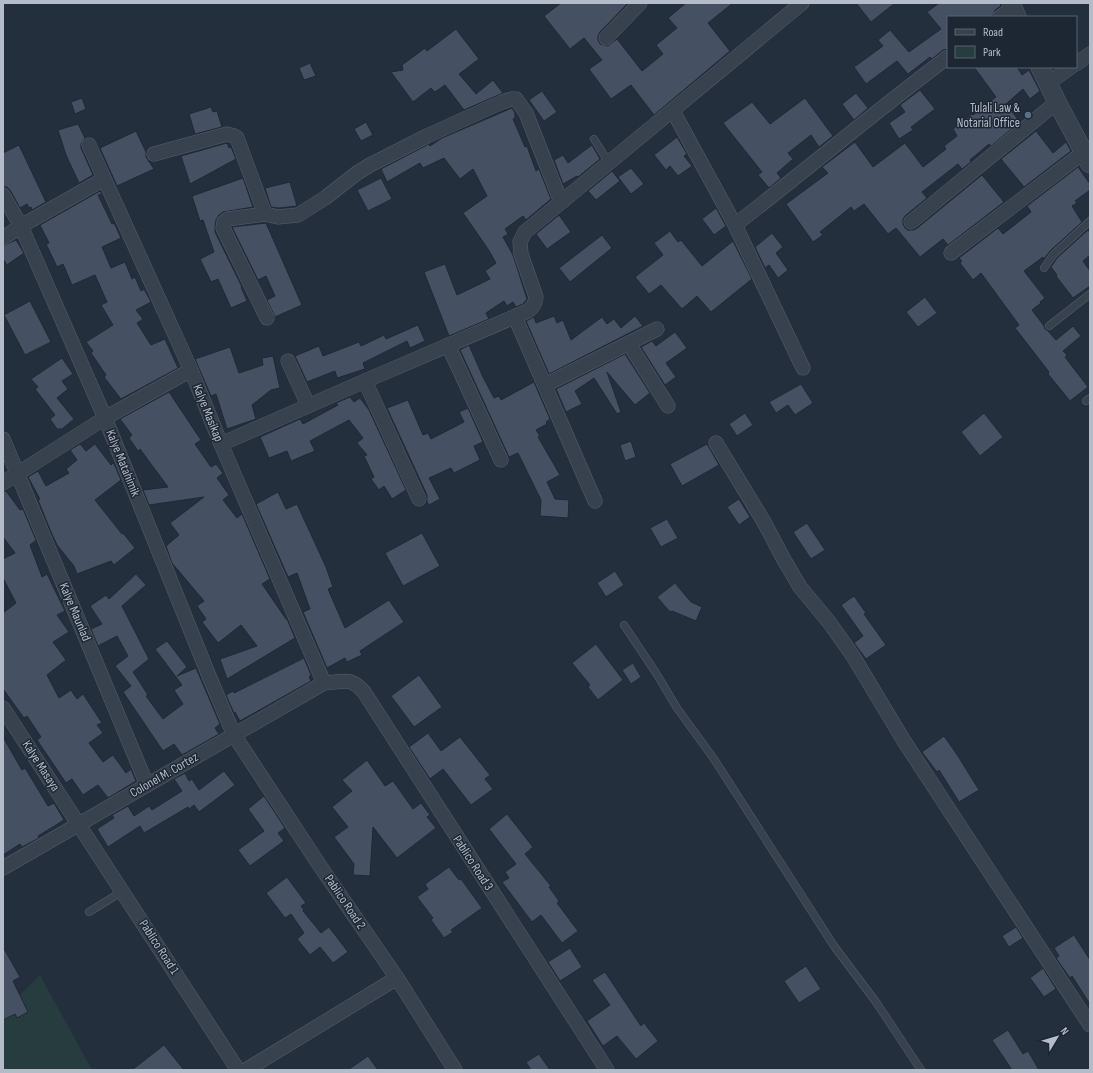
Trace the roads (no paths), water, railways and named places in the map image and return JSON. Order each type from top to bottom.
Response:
[{"type":"street","points":[[606,38],[640,3]]},
{"type":"street","points":[[221,444],[365,380],[515,316],[528,312],[533,308],[536,297],[521,254],[520,242],[525,232],[802,3]]},
{"type":"street","points":[[1077,63],[1090,54]]},
{"type":"street","points":[[735,225],[885,105],[947,58]]},
{"type":"street","points":[[951,254],[1087,158],[1056,102],[1040,68]]},
{"type":"street","points":[[1048,84],[1070,68]]},
{"type":"street","points":[[267,318],[224,228],[224,222],[265,214],[278,217],[298,215],[325,198],[357,173],[370,165],[426,136],[512,99],[516,100],[526,113],[561,202]]},
{"type":"street","points":[[911,222],[1056,102]]},
{"type":"street","points":[[673,111],[735,225],[803,368]]},
{"type":"street","points":[[154,154],[227,134],[234,136],[265,214]]},
{"type":"street","name":"Kalye Masikap","points":[[89,145],[190,370],[324,683]]},
{"type":"street","points":[[3,238],[21,226],[104,179]]},
{"type":"street","name":"Kalye Matahimik","points":[[3,195],[21,226],[105,418],[211,682],[234,735]]},
{"type":"street","points":[[515,316],[595,501]]},
{"type":"street","points":[[545,385],[630,344],[657,329]]},
{"type":"street","points":[[630,344],[668,406]]},
{"type":"street","points":[[448,345],[501,460]]},
{"type":"street","points":[[288,361],[308,405]]},
{"type":"street","points":[[3,483],[105,418],[190,370]]},
{"type":"street","points":[[365,380],[419,499]]},
{"type":"street","name":"Kalye Maunlad","points":[[3,439],[147,785]]},
{"type":"street","points":[[716,443],[764,522],[800,586],[829,622],[853,656],[904,741],[1090,1025]]},
{"type":"street","name":"Pablico Road 3","points":[[324,683],[348,681],[356,684],[364,692],[607,1070]]},
{"type":"street","name":"Colonel M. Cortez","points":[[3,868],[324,683]]},
{"type":"street","name":"Kalye Masaya","points":[[3,708],[79,824]]},
{"type":"street","name":"Pablico Road 2","points":[[234,735],[320,866],[397,978],[455,1070]]},
{"type":"street","name":"Pablico Road 1","points":[[79,824],[238,1070]]},
{"type":"street","points":[[246,1070],[397,978]]},
{"type":"lane","points":[[594,139],[609,163]]},
{"type":"lane","points":[[1044,268],[1053,254],[1090,221]]},
{"type":"lane","points":[[1049,326],[1090,294]]},
{"type":"lane","points":[[624,625],[677,708],[718,766],[834,946],[876,1002],[921,1070]]},
{"type":"lane","points":[[89,912],[123,891]]},
{"type":"place","name":"Tulali Law & Notarial Office","points":[[1028,115]]}]
